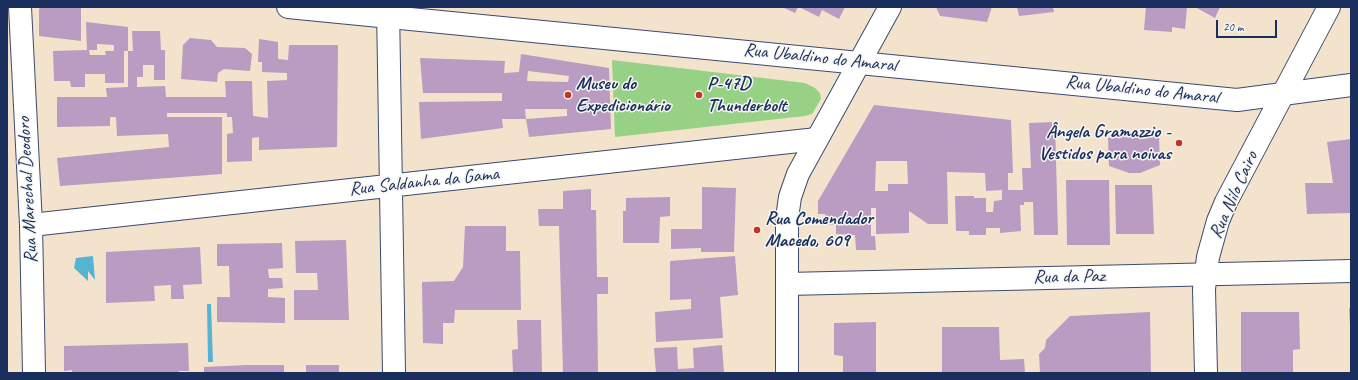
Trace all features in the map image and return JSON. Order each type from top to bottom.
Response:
[{"type":"street","name":"Rua Marechal Deodoro","points":[[20,7],[31,225],[34,373]]},
{"type":"street","name":"Rua Ubaldino do Amaral","points":[[288,7],[388,12],[1237,100],[1351,86]]},
{"type":"street","points":[[787,373],[787,218],[790,197],[798,174],[890,7]]},
{"type":"street","name":"Rua Nilo Cairo","points":[[1206,373],[1204,302],[1206,274],[1212,243],[1226,202],[1329,7]]},
{"type":"street","points":[[388,12],[394,373]]},
{"type":"street","name":"Rua Saldanha da Gama","points":[[31,225],[817,139]]},
{"type":"street","name":"Rua da Paz","points":[[787,284],[1351,271]]},
{"type":"green space","points":[[612,60],[805,83],[815,88],[820,93],[821,99],[812,114],[805,116],[615,137]]},
{"type":"water","points":[[93,256],[95,280],[88,271],[88,281],[74,268],[76,258]]},
{"type":"water","points":[[207,304],[211,304],[213,362],[208,362]]},
{"type":"building","points":[[41,7],[81,8],[81,41],[39,36],[39,9]]},
{"type":"building","points":[[782,7],[798,7],[795,13]]},
{"type":"building","points":[[799,7],[845,7],[839,19],[822,10],[819,17]]},
{"type":"building","points":[[936,7],[992,7],[987,22],[940,16]]},
{"type":"building","points":[[1017,7],[1053,7],[1054,12],[1019,16]]},
{"type":"building","points":[[1146,7],[1187,7],[1185,29],[1172,27],[1172,32],[1144,30]]},
{"type":"building","points":[[1195,7],[1220,7],[1215,18]]},
{"type":"building","points":[[86,22],[128,27],[128,51],[124,51],[124,83],[105,83],[105,74],[85,74],[85,87],[71,87],[70,81],[54,81],[53,51],[87,50]],"holes":[[[97,44],[114,45],[114,51],[105,51],[106,55],[90,55],[89,50],[97,50]]]},
{"type":"building","points":[[132,31],[160,31],[161,50],[165,50],[165,80],[154,80],[154,65],[143,65],[143,77],[137,77],[137,87],[165,86],[166,97],[226,97],[225,81],[252,81],[253,116],[268,118],[267,81],[287,80],[287,73],[262,72],[262,62],[258,62],[259,39],[278,42],[278,59],[288,60],[289,45],[338,45],[337,147],[259,150],[259,137],[252,138],[252,161],[227,162],[227,134],[233,133],[232,117],[227,117],[227,113],[167,113],[167,117],[222,117],[222,174],[60,186],[57,158],[169,147],[168,134],[117,136],[116,117],[110,117],[110,126],[57,127],[57,97],[107,97],[106,88],[128,87],[128,51],[133,51]]},
{"type":"building","points":[[190,38],[211,40],[217,47],[245,48],[252,54],[250,71],[224,69],[218,73],[217,82],[181,79],[183,45]]},
{"type":"building","points":[[521,54],[609,68],[611,129],[529,137],[526,119],[502,119],[503,128],[421,139],[419,102],[502,101],[502,93],[423,93],[420,58],[505,61],[504,73],[519,72]],"holes":[[[528,71],[569,76],[568,82],[527,81]],[[525,109],[567,109],[567,116],[526,119]]]},
{"type":"building","points":[[874,105],[1011,120],[1013,173],[1008,173],[1008,190],[1023,190],[1022,168],[1031,168],[1029,123],[1055,122],[1058,235],[1034,235],[1033,202],[1024,202],[1024,205],[1020,205],[1021,231],[1000,233],[1000,228],[986,228],[986,235],[969,235],[969,231],[956,231],[955,196],[974,196],[974,198],[986,198],[986,212],[993,212],[994,201],[1002,200],[1002,190],[986,191],[985,173],[947,172],[948,224],[928,224],[909,211],[909,233],[876,234],[876,208],[871,208],[871,236],[875,236],[876,250],[856,250],[855,235],[836,234],[836,225],[825,224],[825,214],[818,214],[818,201]],"holes":[[[876,161],[907,161],[908,184],[888,184],[888,191],[875,191]]]},
{"type":"building","points":[[1150,133],[1150,136],[1159,136],[1160,165],[1140,173],[1129,173],[1109,166],[1108,138],[1117,137],[1117,134]]},
{"type":"building","points":[[1351,139],[1351,213],[1307,214],[1305,183],[1333,183],[1327,142]]},
{"type":"building","points":[[1066,180],[1109,180],[1110,245],[1067,245]]},
{"type":"building","points":[[1115,185],[1152,185],[1154,234],[1116,234]]},
{"type":"building","points":[[702,187],[736,188],[734,252],[701,252],[701,248],[671,249],[671,229],[702,229]]},
{"type":"building","points":[[591,189],[591,210],[596,210],[597,277],[608,277],[608,294],[597,294],[598,373],[563,373],[559,226],[539,226],[538,209],[563,209],[563,191]]},
{"type":"building","points":[[670,197],[670,216],[660,217],[659,243],[623,243],[623,211],[626,211],[626,198]]},
{"type":"building","points":[[465,226],[506,226],[506,251],[520,251],[521,310],[455,310],[454,323],[443,323],[443,344],[423,343],[422,282],[454,281],[463,267]]},
{"type":"building","points":[[346,240],[349,320],[294,320],[294,290],[318,290],[317,273],[296,273],[295,241]]},
{"type":"building","points":[[282,243],[283,268],[268,269],[269,278],[282,278],[283,288],[268,289],[268,297],[285,298],[285,323],[217,322],[217,297],[230,297],[229,266],[217,266],[217,244]]},
{"type":"building","points":[[200,247],[202,284],[183,285],[184,299],[171,299],[171,285],[154,286],[155,301],[106,303],[106,252]]},
{"type":"building","points":[[735,256],[738,295],[720,297],[723,338],[656,342],[655,312],[691,309],[691,299],[670,300],[670,261]]},
{"type":"building","points":[[1349,308],[1351,308],[1351,326],[1350,326]]},
{"type":"building","points":[[1150,312],[1151,373],[1040,373],[1039,354],[1045,348],[1046,340],[1070,316]]},
{"type":"building","points":[[1241,312],[1299,312],[1300,349],[1293,350],[1293,373],[1241,373]]},
{"type":"building","points":[[517,320],[541,320],[542,373],[513,373],[512,350],[518,349]]},
{"type":"building","points":[[876,322],[876,373],[843,373],[843,356],[834,355],[834,323]]},
{"type":"building","points":[[942,327],[999,327],[1000,360],[1024,359],[1025,373],[942,373]]},
{"type":"building","points":[[188,343],[189,371],[179,371],[179,373],[72,373],[72,370],[64,371],[64,346]]},
{"type":"building","points":[[722,345],[724,373],[656,373],[654,348],[677,347],[678,369],[694,368],[693,348]]},
{"type":"building","points":[[284,365],[284,373],[204,373],[204,367]]},
{"type":"building","points":[[306,365],[339,365],[339,373],[306,373]]},
{"type":"place","name":"Museu do Expedicionário","points":[[568,95]]},
{"type":"place","name":"P-47D Thunderbolt","points":[[699,95]]},
{"type":"place","name":"Ângela Gramazzio - Vestidos para noivas","points":[[1179,143]]},
{"type":"place","name":"Rua Comendador Macedo, 609","points":[[757,230]]}]
